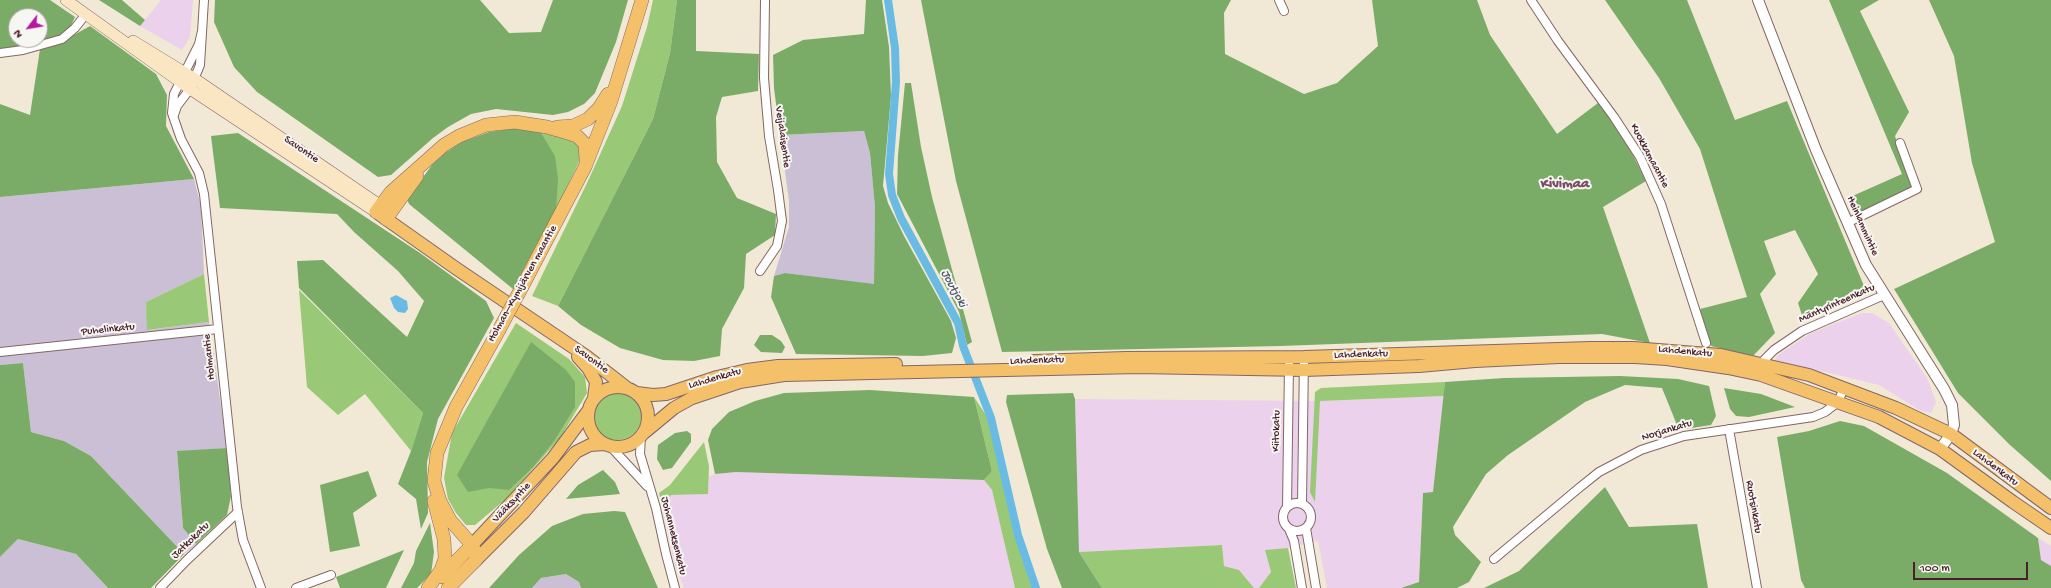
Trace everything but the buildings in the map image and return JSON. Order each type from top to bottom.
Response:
[{"type":"highway","name":"Holman–Kymijärven maantie","points":[[476,560],[475,549],[447,516],[440,502],[434,481],[437,453],[456,407],[523,285],[585,167],[612,101],[642,0]]},
{"type":"highway","points":[[547,127],[573,126],[594,115],[605,99],[628,51]]},
{"type":"highway","points":[[383,212],[431,156],[459,136],[486,125],[514,122],[547,127],[568,133],[582,139],[587,149],[585,167]]},
{"type":"highway","points":[[429,588],[441,570],[445,559],[444,539],[434,503],[434,481]]},
{"type":"highway","name":"Vääksyntie","points":[[429,588],[472,545]]},
{"type":"highway","name":"Vääksyntie","points":[[448,588],[476,560]]},
{"type":"main road","name":"Savontie","points":[[66,0],[383,212],[632,390]]},
{"type":"main road","name":"Savontie","points":[[554,334],[588,368],[593,375],[597,386],[594,398]]},
{"type":"main road","name":"Lahdenkatu","points":[[643,434],[674,408],[692,398],[740,382],[784,375],[1000,366],[1126,358],[1304,356],[1633,348],[1692,357],[1728,368],[1761,375],[1879,417],[1940,448],[2051,528]]},
{"type":"main road","name":"Lahdenkatu","points":[[1000,366],[1304,370],[1419,366],[1559,358],[1692,357],[1720,355],[1762,363],[1809,375],[1896,408],[1951,434],[2051,508]]},
{"type":"main road","name":"Lahdenkatu","points":[[632,390],[653,395],[666,394],[747,370],[778,366],[956,368]]},
{"type":"main road","points":[[620,386],[632,390],[645,403],[647,410],[648,417],[643,434],[629,445],[607,446],[590,431],[588,424],[588,411],[594,398],[607,388],[620,386]]},
{"type":"main road","name":"Vääksyntie","points":[[472,545],[553,458],[588,411]]},
{"type":"main road","name":"Vääksyntie","points":[[476,560],[524,512],[576,452],[590,445],[607,446]]},
{"type":"street","points":[[176,125],[175,110],[193,84],[202,59],[204,0]]},
{"type":"street","name":"Veijalaisentie","points":[[760,271],[777,246],[782,221],[769,136],[764,78],[766,0]]},
{"type":"street","points":[[1279,0],[1284,11]]},
{"type":"street","name":"Kuokkamaantie","points":[[1531,0],[1558,41],[1614,117],[1640,157],[1662,204],[1706,343]]},
{"type":"street","name":"Heinlammintie","points":[[1758,0],[1816,150],[1866,265],[1944,389],[1954,416],[1954,425],[1951,434]]},
{"type":"street","points":[[0,53],[23,50],[62,39],[75,28],[86,14]]},
{"type":"street","name":"Holmantie","points":[[202,31],[199,44],[174,94],[172,107],[176,125],[195,164],[202,183],[212,256],[218,329],[238,512],[243,540],[261,588]]},
{"type":"street","points":[[1847,223],[1917,189],[1900,143]]},
{"type":"street","name":"Mäntyrinteenkatu","points":[[1762,363],[1774,350],[1802,331],[1884,295]]},
{"type":"street","name":"Puhelinkatu","points":[[0,352],[218,329]]},
{"type":"street","name":"Kiitokatu","points":[[1287,506],[1289,356]]},
{"type":"street","points":[[1302,504],[1304,356]]},
{"type":"street","points":[[1838,402],[1844,388]]},
{"type":"street","name":"Norjankatu","points":[[1494,559],[1579,488],[1600,472],[1621,460],[1660,443],[1684,436],[1813,417],[1825,412],[1838,402]]},
{"type":"street","name":"Ruotsinkatu","points":[[1729,429],[1757,588]]},
{"type":"street","name":"Johanneksenkatu","points":[[643,434],[640,454],[675,588]]},
{"type":"street","points":[[1940,448],[1951,434]]},
{"type":"street","name":"Johanneksenkatu","points":[[607,446],[650,489]]},
{"type":"street","points":[[1289,529],[1297,531],[1306,528],[1310,522],[1311,514],[1309,509],[1302,504],[1294,503],[1287,506],[1283,517],[1294,541],[1302,588]]},
{"type":"street","name":"Jatkokatu","points":[[160,588],[191,555],[238,512]]},
{"type":"street","points":[[1306,528],[1316,588]]},
{"type":"street","points":[[296,588],[331,575]]},
{"type":"shaded area","points":[[161,0],[193,0],[190,37],[182,50],[140,26]]},
{"type":"shaded area","points":[[864,131],[870,153],[875,207],[874,285],[785,273],[774,276],[789,227],[789,201],[780,135]]},
{"type":"shaded area","points":[[194,179],[201,206],[204,274],[146,302],[148,330],[209,322],[227,448],[177,452],[183,528],[196,544],[184,554],[91,456],[64,441],[31,432],[23,363],[0,365],[0,197]]},
{"type":"shaded area","points":[[1862,313],[1872,313],[1889,323],[1927,378],[1936,402],[1931,413],[1919,410],[1879,385],[1775,360],[1778,355],[1811,333]]},
{"type":"shaded area","points":[[1444,396],[1433,492],[1423,494],[1419,582],[1401,588],[1327,588],[1318,541],[1283,549],[1265,550],[1271,572],[1259,588],[1254,588],[1239,570],[1224,566],[1222,545],[1079,552],[1075,399],[1320,401]]},
{"type":"shaded area","points":[[736,472],[984,480],[992,490],[1015,588],[684,588],[675,565],[662,506],[670,495],[708,494],[709,477],[715,474]]},
{"type":"shaded area","points":[[2038,538],[2051,546],[2051,566],[2041,560]]},
{"type":"shaded area","points":[[18,539],[76,554],[108,588],[0,588],[0,557]]},
{"type":"shaded area","points":[[566,574],[579,582],[581,588],[532,588],[541,578]]},
{"type":"green space","points":[[0,0],[50,0],[75,17],[70,28],[60,35],[48,40],[48,8],[8,8],[8,48],[10,48],[0,50]]},
{"type":"green space","points":[[99,0],[122,0],[145,20],[140,26]]},
{"type":"green space","points":[[215,0],[480,0],[509,33],[541,32],[553,0],[628,0],[616,42],[595,93],[584,104],[568,112],[553,115],[496,109],[471,114],[448,127],[433,138],[391,175],[378,177],[257,92],[234,67],[214,22]]},
{"type":"green space","points":[[653,0],[677,0],[670,53],[653,119],[558,306],[532,296],[588,181],[622,106],[647,27]]},
{"type":"green space","points":[[677,0],[696,0],[696,51],[759,54],[758,91],[722,97],[716,117],[717,162],[737,198],[776,214],[775,235],[746,254],[744,288],[722,329],[720,356],[694,361],[663,360],[620,348],[581,325],[558,306],[653,119],[670,53]]},
{"type":"green space","points":[[866,0],[882,0],[889,47],[891,96],[883,186],[888,203],[904,236],[951,321],[956,338],[952,353],[923,356],[796,354],[771,297],[774,276],[785,273],[874,284],[875,207],[870,153],[864,131],[780,135],[774,88],[773,55],[803,40],[864,34]]},
{"type":"green space","points":[[921,0],[1231,0],[1224,13],[1225,54],[1304,94],[1337,83],[1378,46],[1372,0],[1477,0],[1490,35],[1557,134],[1598,103],[1611,119],[1631,151],[1646,181],[1603,207],[1650,343],[1602,334],[1281,346],[1002,352],[956,181]]},
{"type":"green space","points":[[1605,0],[1687,0],[1735,120],[1787,101],[1864,286],[1860,294],[1803,318],[1798,303],[1818,274],[1795,230],[1764,241],[1776,274],[1760,294],[1775,333],[1753,356],[1711,346],[1700,309],[1747,297],[1700,149],[1659,78]]},
{"type":"green space","points":[[1829,0],[1879,0],[1860,11],[1909,112],[1895,136],[1912,187],[1855,215],[1848,198],[1902,174]]},
{"type":"green space","points":[[1929,0],[2051,0],[2051,481],[2010,445],[1958,393],[1894,289],[1995,242],[1972,163],[1954,56]]},
{"type":"green space","points":[[90,26],[156,74],[167,95],[166,126],[194,179],[0,197],[0,104],[30,115],[40,49],[56,45]]},
{"type":"green space","points":[[905,83],[911,83],[921,147],[932,197],[972,342],[967,345],[959,312],[897,194],[898,155]]},
{"type":"green space","points":[[518,128],[541,133],[555,156],[558,179],[556,209],[513,289],[409,204],[407,199],[432,165],[445,153],[462,142],[489,132]]},
{"type":"green space","points":[[238,133],[420,253],[486,301],[494,318],[438,419],[427,462],[428,513],[421,529],[416,499],[398,484],[411,451],[423,413],[299,288],[297,261],[323,260],[407,337],[424,301],[398,271],[354,232],[337,214],[220,208],[211,136]]},
{"type":"green space","points":[[541,133],[569,138],[580,144],[580,160],[556,209]]},
{"type":"green space","points":[[204,274],[209,322],[147,330],[146,302]]},
{"type":"green space","points":[[299,290],[423,413],[411,451],[365,394],[338,415],[307,387]]},
{"type":"green space","points":[[516,323],[569,359],[585,377],[587,393],[560,438],[506,499],[475,525],[466,525],[456,513],[448,499],[444,478],[452,433]]},
{"type":"green space","points":[[760,335],[772,335],[781,341],[785,347],[782,353],[761,352],[754,345]]},
{"type":"green space","points":[[531,342],[566,370],[575,382],[575,407],[554,441],[533,467],[509,490],[489,488],[468,492],[457,475]]},
{"type":"green space","points":[[23,363],[31,432],[64,441],[91,456],[184,554],[151,588],[108,588],[76,554],[18,539],[0,557],[0,365]]},
{"type":"green space","points":[[1620,376],[1678,379],[1709,386],[1716,416],[1711,425],[1679,430],[1662,388],[1625,385],[1585,402],[1508,455],[1486,474],[1453,527],[1455,535],[1481,562],[1469,582],[1457,588],[1401,588],[1419,582],[1423,493],[1433,492],[1445,382],[1504,378]]},
{"type":"green space","points":[[1445,382],[1444,396],[1320,401],[1315,502],[1310,492],[1315,392],[1321,388]]},
{"type":"green space","points":[[1724,388],[1761,394],[1795,407],[1749,417],[1736,416],[1730,409]]},
{"type":"green space","points":[[617,390],[627,392],[635,397],[640,405],[642,415],[640,425],[635,433],[627,438],[617,440],[607,438],[599,433],[594,425],[592,415],[594,405],[599,397],[607,392]]},
{"type":"green space","points":[[870,390],[974,397],[992,471],[984,480],[736,472],[715,474],[708,440],[712,429],[729,412],[755,401],[784,393]]},
{"type":"green space","points":[[1073,393],[1075,399],[1079,552],[1102,588],[1062,588],[1047,549],[1006,402],[1007,395]]},
{"type":"green space","points":[[974,397],[988,418],[1014,534],[1033,588],[1015,588],[992,490],[984,480],[992,471]]},
{"type":"green space","points":[[1840,421],[1864,426],[1947,473],[2038,538],[2041,560],[2051,566],[2051,588],[1805,588],[1801,580],[1777,437],[1809,431]]},
{"type":"green space","points":[[687,431],[691,434],[691,442],[672,468],[663,470],[657,459],[658,445],[675,433]]},
{"type":"green space","points":[[704,442],[709,466],[708,494],[671,495],[662,506],[659,493],[670,485]]},
{"type":"green space","points":[[227,448],[231,496],[227,515],[196,544],[183,528],[177,451]]},
{"type":"green space","points":[[603,470],[615,482],[620,494],[566,499],[578,485]]},
{"type":"green space","points":[[368,471],[377,496],[353,513],[360,546],[330,552],[320,485]]},
{"type":"green space","points":[[1605,487],[1629,527],[1697,524],[1708,588],[1484,588],[1519,571]]},
{"type":"green space","points":[[614,511],[625,512],[658,588],[581,588],[579,582],[566,574],[541,578],[532,588],[489,588],[519,555],[552,526],[583,514]]},
{"type":"green space","points":[[430,523],[434,552],[431,574],[417,588],[401,588],[414,563],[416,551]]},
{"type":"green space","points":[[1222,545],[1224,566],[1239,570],[1254,588],[1102,588],[1079,552]]},
{"type":"green space","points":[[1288,548],[1296,588],[1259,588],[1271,572],[1265,550]]},
{"type":"green space","points":[[404,550],[386,588],[340,588],[336,577]]},
{"type":"water","points":[[396,295],[407,301],[408,309],[405,313],[398,312],[394,308],[390,298]]},
{"type":"waterway","name":"Joutjoki","points":[[888,0],[895,48],[896,82],[889,174],[892,195],[901,218],[958,323],[963,346],[991,418],[1018,535],[1036,588]]},
{"type":"district","name":"Kivimaa","points":[[1565,185]]}]
